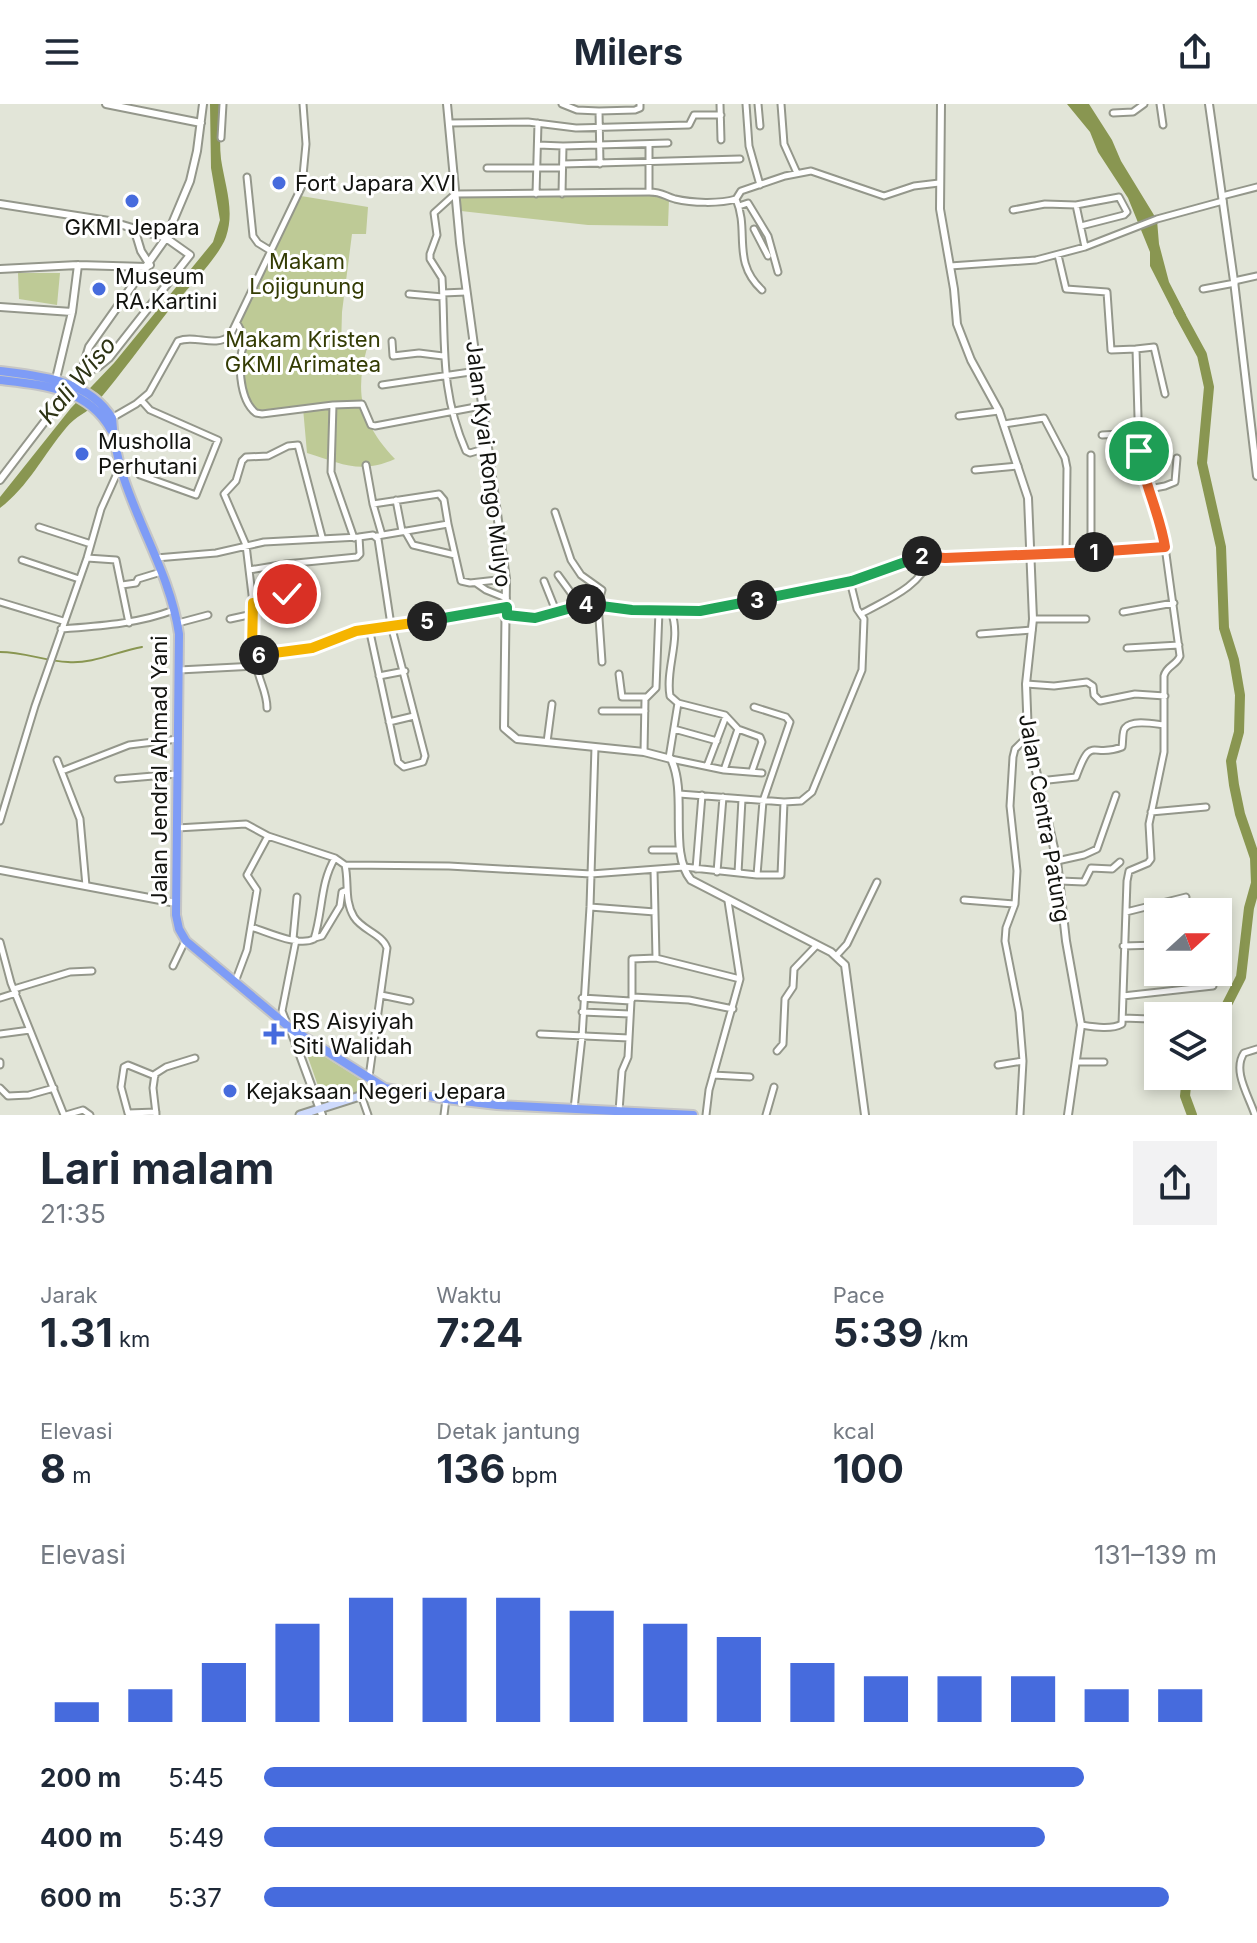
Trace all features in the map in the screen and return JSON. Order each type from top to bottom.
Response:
[{"type":"highway","points":[[0,371],[55,383]]},
{"type":"highway","points":[[0,380],[55,383]]},
{"type":"highway","name":"Jalan Jendral Ahmad Yani","points":[[55,383],[80,394],[109,420],[119,469],[156,558],[178,623],[176,903],[179,929],[185,940]]},
{"type":"highway","points":[[185,940],[290,1028],[385,1088],[446,1099],[590,1113],[619,1111],[693,1115]]},
{"type":"main road","points":[[300,1115],[321,1111],[385,1088]]},
{"type":"street","points":[[106,104],[201,123]]},
{"type":"street","points":[[149,112],[151,104]]},
{"type":"street","points":[[81,374],[89,347],[166,238],[190,181],[203,104]]},
{"type":"street","points":[[221,138],[223,104]]},
{"type":"street","points":[[109,420],[149,393],[178,341],[222,341],[230,336],[302,186],[306,144],[303,104]]},
{"type":"street","name":"Jalan Kyai Rongo Mulyo","points":[[447,104],[466,292],[506,579],[504,728],[517,739],[644,752],[670,758]]},
{"type":"street","points":[[562,104],[577,110],[599,111],[639,109],[640,104]]},
{"type":"street","points":[[720,104],[721,140]]},
{"type":"street","points":[[746,104],[749,146],[760,185]]},
{"type":"street","points":[[758,104],[760,126]]},
{"type":"street","points":[[781,104],[784,144],[797,173]]},
{"type":"street","name":"Jalan Centra Patung","points":[[941,104],[941,219],[960,336],[999,411],[1028,498],[1033,619],[1026,684],[1028,736],[1057,861],[1066,941],[1081,1025],[1068,1115]]},
{"type":"street","points":[[1113,113],[1133,112],[1144,104]]},
{"type":"street","points":[[1160,104],[1163,125]]},
{"type":"street","points":[[1209,104],[1257,476]]},
{"type":"street","points":[[599,111],[600,164]]},
{"type":"street","points":[[449,123],[538,123],[599,128],[686,126],[694,115],[721,115]]},
{"type":"street","points":[[536,194],[538,123]]},
{"type":"street","points":[[538,145],[668,143]]},
{"type":"street","points":[[649,144],[649,192]]},
{"type":"street","points":[[562,194],[563,146]]},
{"type":"street","points":[[487,168],[740,159]]},
{"type":"street","points":[[736,199],[741,191],[797,173],[817,173],[884,196],[914,186],[939,183]]},
{"type":"street","points":[[247,177],[253,236],[271,251]]},
{"type":"street","points":[[950,266],[1036,260],[1058,255],[1257,187]]},
{"type":"street","points":[[487,448],[470,453],[466,451],[451,411],[443,356],[442,278],[430,259],[437,235],[433,214],[455,194],[663,192],[671,198],[684,200],[736,199]]},
{"type":"street","points":[[1013,210],[1045,204],[1076,205],[1119,197],[1127,212],[1081,226]]},
{"type":"street","points":[[736,199],[743,221],[741,245],[744,260],[750,278],[762,290]]},
{"type":"street","points":[[739,206],[748,203],[762,224],[778,272]]},
{"type":"street","points":[[0,204],[109,221],[166,238],[190,255],[109,358],[81,374],[68,388],[0,480]]},
{"type":"street","points":[[1076,205],[1085,247]]},
{"type":"street","points":[[134,228],[148,266]]},
{"type":"street","points":[[754,229],[768,256]]},
{"type":"street","points":[[1058,255],[1066,289],[1107,292],[1111,350],[1154,347],[1165,394]]},
{"type":"street","points":[[0,269],[78,265],[148,266]]},
{"type":"street","points":[[55,383],[72,312],[78,265]]},
{"type":"street","points":[[1203,289],[1257,276]]},
{"type":"street","points":[[409,294],[466,292]]},
{"type":"street","points":[[0,307],[72,312]]},
{"type":"street","points":[[237,323],[246,340],[242,347],[241,369],[251,409],[262,414],[333,405],[364,405],[370,423],[375,426],[481,406]]},
{"type":"street","points":[[392,341],[393,356],[419,353],[443,356]]},
{"type":"street","points":[[1081,1025],[1118,1027],[1122,1024],[1123,946],[1129,871],[1151,859],[1151,812],[1162,768],[1165,672],[1178,661],[1179,645],[1162,525],[1141,462],[1136,349]]},
{"type":"street","points":[[382,385],[477,371]]},
{"type":"street","points":[[140,475],[196,495],[218,441],[150,410],[141,400]]},
{"type":"street","points":[[249,570],[357,557],[360,554],[331,472],[333,405]]},
{"type":"street","points":[[959,416],[999,411]]},
{"type":"street","points":[[1004,424],[1044,418],[1061,449],[1067,468],[1066,554]]},
{"type":"street","points":[[1102,435],[1139,433]]},
{"type":"street","points":[[257,655],[252,650],[253,603],[246,545],[224,493],[236,481],[246,457],[268,456],[288,446],[299,447],[322,537]]},
{"type":"street","points":[[1091,455],[1091,552]]},
{"type":"street","points":[[1149,489],[1175,482],[1177,458]]},
{"type":"street","points":[[366,465],[391,625],[425,759],[413,766],[399,764],[369,628]]},
{"type":"street","points":[[975,470],[1018,466]]},
{"type":"street","points":[[0,821],[63,621],[87,558],[101,509],[119,469]]},
{"type":"street","points":[[373,504],[441,495],[461,581],[506,579]]},
{"type":"street","points":[[396,500],[404,531],[413,545],[455,555]]},
{"type":"street","points":[[555,512],[571,560],[581,575],[602,590],[598,604],[602,662]]},
{"type":"street","points":[[156,558],[216,553],[246,545],[322,537],[379,535],[448,524]]},
{"type":"street","points":[[39,527],[91,544]]},
{"type":"street","points":[[507,615],[526,619],[579,604],[700,611],[852,581],[920,556],[1030,556],[1165,547]]},
{"type":"street","points":[[861,614],[914,583],[931,557]]},
{"type":"street","points":[[87,558],[116,560],[129,623]]},
{"type":"street","points":[[22,560],[79,579]]},
{"type":"street","points":[[122,585],[136,583],[138,579],[161,572]]},
{"type":"street","points":[[558,575],[579,604]]},
{"type":"street","points":[[544,581],[556,611]]},
{"type":"street","points":[[679,794],[784,802],[801,801],[812,792],[860,679],[864,619],[856,606],[852,581]]},
{"type":"street","points":[[476,582],[506,598]]},
{"type":"street","points":[[253,603],[282,599],[287,594]]},
{"type":"street","points":[[0,602],[63,621]]},
{"type":"street","points":[[1123,612],[1174,603]]},
{"type":"street","points":[[257,655],[312,648],[369,628],[507,607]]},
{"type":"street","points":[[61,629],[129,623],[174,610]]},
{"type":"street","points":[[619,674],[622,697],[646,697],[656,688],[659,611]]},
{"type":"street","points":[[671,611],[675,629],[669,691],[678,703],[726,716],[738,729],[762,740],[752,771]]},
{"type":"street","points":[[230,619],[253,614]]},
{"type":"street","points":[[178,623],[208,615]]},
{"type":"street","points":[[1033,619],[1086,619]]},
{"type":"street","points":[[980,634],[1033,630]]},
{"type":"street","points":[[1127,648],[1179,645]]},
{"type":"street","points":[[257,655],[256,666],[267,694],[267,708]]},
{"type":"street","points":[[179,670],[256,666]]},
{"type":"street","points":[[379,676],[405,671]]},
{"type":"street","points":[[1026,684],[1054,686],[1087,682],[1093,686],[1094,695],[1100,701],[1135,694],[1165,696]]},
{"type":"street","points":[[644,752],[646,697]]},
{"type":"street","points":[[678,703],[670,758],[679,794],[684,867],[695,884],[836,956],[845,965],[865,1115]]},
{"type":"street","points":[[547,742],[552,704]]},
{"type":"street","points":[[754,707],[790,721],[763,801],[757,875]]},
{"type":"street","points":[[602,711],[645,711]]},
{"type":"street","points":[[389,722],[414,716]]},
{"type":"street","points":[[707,766],[726,716]]},
{"type":"street","points":[[1039,781],[1076,777],[1087,752],[1097,748],[1114,750],[1122,747],[1123,731],[1127,727],[1146,723],[1164,725]]},
{"type":"street","points":[[674,729],[717,741]]},
{"type":"street","points":[[724,770],[738,729]]},
{"type":"street","points":[[1020,1115],[1023,1061],[1019,1012],[1005,941],[1006,928],[1015,904],[1017,863],[1010,781],[1015,749],[1028,736]]},
{"type":"street","points":[[62,771],[129,745],[179,739]]},
{"type":"street","points":[[574,1110],[590,907],[595,747]]},
{"type":"street","points":[[670,758],[724,770],[762,773]]},
{"type":"street","points":[[57,760],[80,819],[86,886]]},
{"type":"street","points":[[118,779],[177,774]]},
{"type":"street","points":[[696,869],[702,795]]},
{"type":"street","points":[[1057,861],[1097,849],[1116,795]]},
{"type":"street","points":[[717,872],[723,797]]},
{"type":"street","points":[[738,873],[742,799]]},
{"type":"street","points":[[176,828],[246,824],[268,836],[335,858],[345,865],[449,866],[591,874],[684,867],[777,876],[782,873],[784,802]]},
{"type":"street","points":[[1151,812],[1206,807]]},
{"type":"street","points":[[234,983],[244,963],[257,888],[247,880],[247,875],[268,836]]},
{"type":"street","points":[[652,850],[681,850]]},
{"type":"street","points":[[314,939],[324,878],[335,858]]},
{"type":"street","points":[[1060,881],[1084,882],[1091,868],[1112,869],[1120,862]]},
{"type":"street","points":[[345,865],[347,890],[355,919],[386,945],[369,1077]]},
{"type":"street","points":[[0,870],[176,903]]},
{"type":"street","points":[[654,870],[656,958]]},
{"type":"street","points":[[836,956],[847,944],[877,882]]},
{"type":"street","points":[[251,927],[307,942],[322,936],[340,906],[342,892],[347,890]]},
{"type":"street","points":[[297,897],[295,940],[282,1011],[321,1111]]},
{"type":"street","points":[[1126,912],[1186,897]]},
{"type":"street","points":[[964,900],[1015,904]]},
{"type":"street","points":[[706,1115],[713,1075],[740,979],[728,901]]},
{"type":"street","points":[[590,907],[655,912]]},
{"type":"street","points":[[173,966],[185,940]]},
{"type":"street","points":[[0,942],[15,991],[65,1115],[83,1110],[90,1115]]},
{"type":"street","points":[[1123,946],[1144,945]]},
{"type":"street","points":[[777,1051],[783,1044],[785,999],[793,987],[794,969],[816,946]]},
{"type":"street","points":[[619,1111],[622,1071],[628,1057],[632,959],[656,958],[740,979]]},
{"type":"street","points":[[0,998],[70,972],[92,971]]},
{"type":"street","points":[[0,980],[10,977]]},
{"type":"street","points":[[1123,996],[1213,986]]},
{"type":"street","points":[[381,995],[410,1001]]},
{"type":"street","points":[[582,998],[632,999],[639,996],[689,1000],[733,1009]]},
{"type":"street","points":[[582,1012],[630,1014]]},
{"type":"street","points":[[1123,1018],[1144,1019]]},
{"type":"street","points":[[0,1034],[30,1030]]},
{"type":"street","points":[[540,1034],[629,1038]]},
{"type":"street","points":[[1255,1115],[1241,1080],[1239,1064],[1244,1053],[1257,1049]]},
{"type":"street","points":[[155,1076],[128,1065],[124,1067],[121,1081],[128,1113],[156,1114],[155,1076],[160,1070],[195,1058]]},
{"type":"street","points":[[998,1065],[1023,1061]]},
{"type":"street","points":[[1076,1062],[1104,1062]]},
{"type":"street","points":[[713,1075],[750,1077]]},
{"type":"street","points":[[766,1115],[774,1087]]},
{"type":"street","points":[[0,1088],[8,1096],[29,1095],[54,1088]]},
{"type":"street","points":[[361,1095],[368,1115]]},
{"type":"street","points":[[444,1115],[446,1099]]},
{"type":"green space","points":[[661,194],[669,199],[668,226],[588,225],[461,211],[459,196]]},
{"type":"green space","points":[[301,196],[368,207],[366,234],[352,234],[341,347],[367,348],[361,380],[364,408],[375,434],[395,459],[382,464],[350,466],[307,453],[303,408],[257,412],[245,387],[242,368],[246,339],[238,323]]},
{"type":"green space","points":[[18,273],[60,273],[57,305],[19,299]]},
{"type":"green space","points":[[303,1043],[373,1087],[324,1103]]},
{"type":"shaded area","points":[[210,104],[222,104],[220,152],[230,217],[222,246],[116,380],[90,409],[70,424],[27,480],[0,508],[0,497],[71,408],[114,363],[213,242],[220,220],[211,168]]},
{"type":"shaded area","points":[[1067,104],[1089,104],[1157,220],[1159,244],[1169,282],[1186,315],[1184,321],[1177,319],[1150,266],[1150,252],[1128,198],[1098,152],[1090,132]]},
{"type":"waterway","points":[[1178,311],[1202,355],[1209,387],[1202,463],[1221,547],[1224,628],[1240,695],[1239,732],[1231,761],[1240,814],[1255,858],[1256,883],[1249,908],[1241,977],[1228,1002]]},
{"type":"waterway","points":[[0,652],[77,662],[142,647]]},
{"type":"waterway","points":[[1186,1090],[1192,1115]]},
{"type":"place","name":"Fort Japara XVI","points":[[279,183]]},
{"type":"place","name":"GKMI Jepara","points":[[132,201]]},
{"type":"place","name":"Museum RA.Kartini","points":[[99,289]]},
{"type":"place","name":"Musholla Perhutani","points":[[82,454]]},
{"type":"place","name":"RS Aisyiyah Siti Walidah","points":[[274,1034]]},
{"type":"place","name":"Kejaksaan Negeri Jepara","points":[[230,1091]]},
{"type":"route","points":[[287,594],[282,599],[253,603],[252,650],[257,655],[312,648],[369,628],[507,607],[507,615],[526,619],[579,604],[632,610],[700,611],[852,581],[920,556],[1030,556],[1165,547],[1162,525],[1139,451]]},
{"type":"park label","name":"Makam Lojigunung","points":[[307,274]]},
{"type":"park label","name":"Makam Kristen GKMI Arimatea","points":[[303,352]]},
{"type":"water label","name":"Kali Wiso","points":[[77,380]]}]
